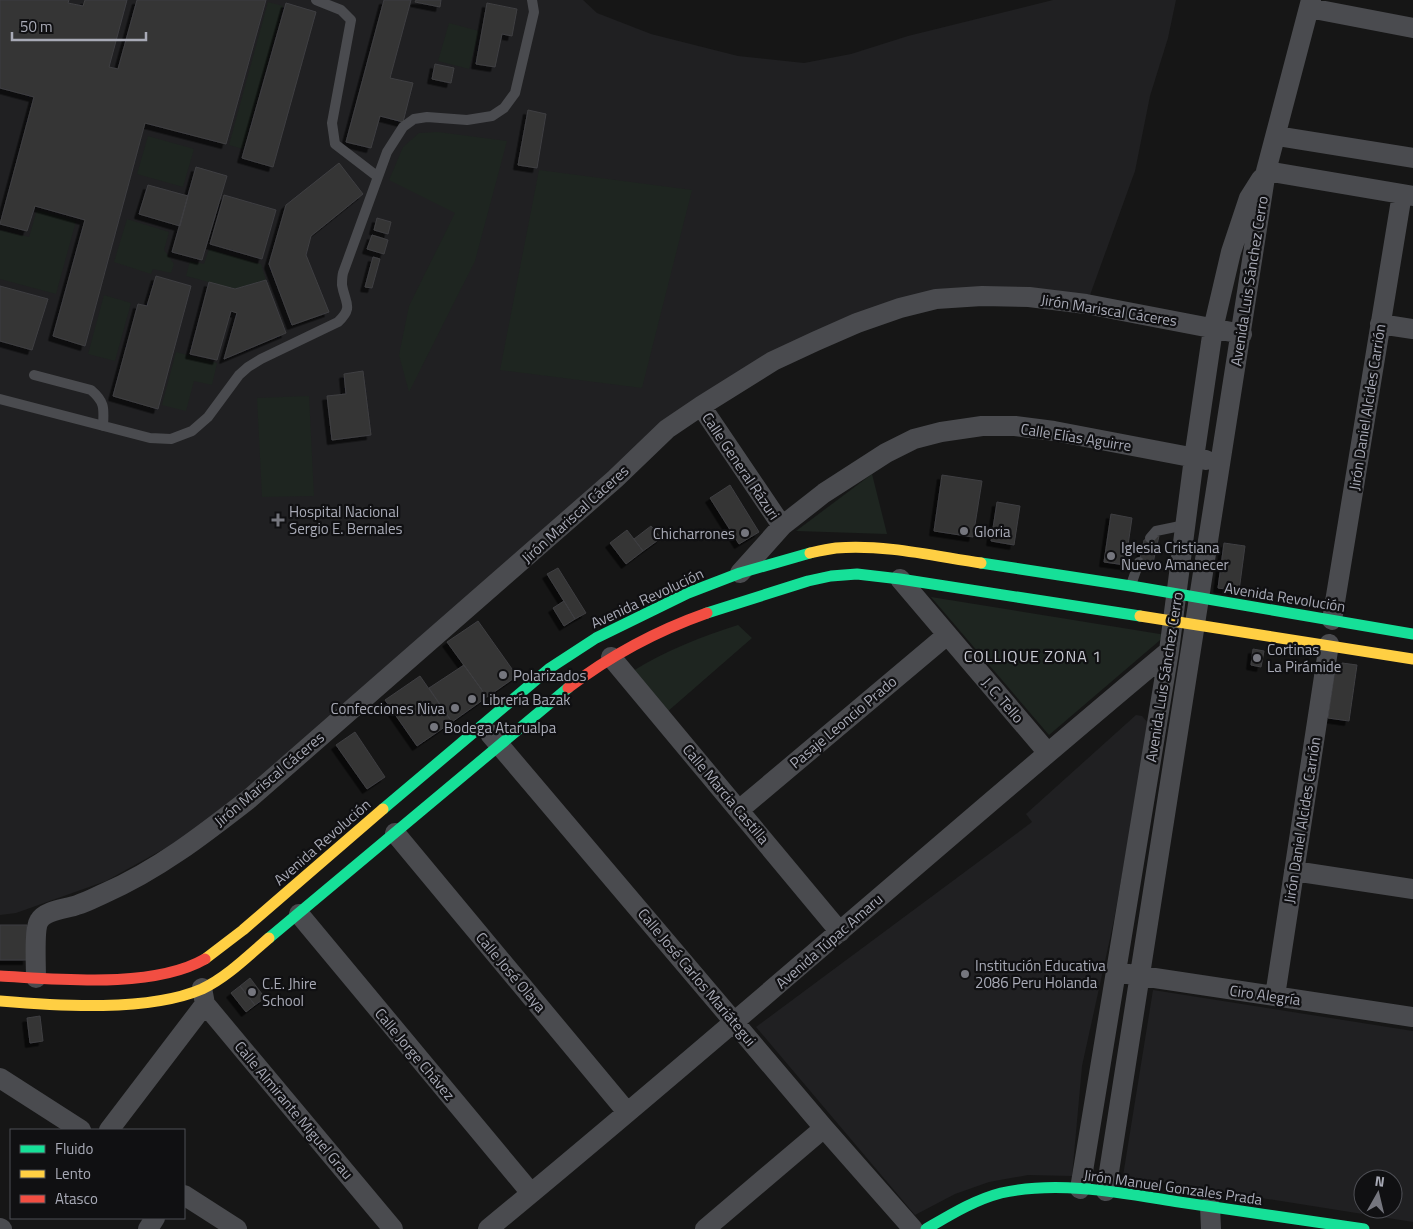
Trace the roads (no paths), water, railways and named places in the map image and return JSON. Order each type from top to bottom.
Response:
[{"type":"main road","name":"Avenida Revolución","points":[[0,976],[81,978],[149,976],[176,970],[197,962],[220,948],[257,918],[482,724],[550,668],[596,638],[636,616],[740,573],[805,554],[836,548],[896,550],[1131,586],[1413,634]]},
{"type":"main road","points":[[0,1001],[87,1004],[146,1002],[182,996],[204,996],[225,974],[567,688],[611,657],[638,641],[724,606],[824,577],[845,574],[900,579],[1173,622],[1329,644],[1413,659]]},
{"type":"main road","name":"Jirón Manuel Gonzales Prada","points":[[926,1229],[966,1206],[989,1197],[1022,1191],[1080,1189],[1106,1191],[1364,1229]]},
{"type":"street","points":[[1310,4],[1413,28]]},
{"type":"street","name":"Avenida Luis Sánchez Cerro","points":[[1106,1191],[1220,462],[1242,334],[1266,171],[1277,136],[1310,4]]},
{"type":"street","points":[[1277,136],[1413,158]]},
{"type":"street","points":[[1266,171],[1407,195]]},
{"type":"street","name":"Avenida Luis Sánchez Cerro","points":[[1080,1189],[1169,651],[1213,329],[1231,252],[1248,198],[1266,171]]},
{"type":"street","name":"Jirón Daniel Alcides Carrión","points":[[1332,620],[1380,324],[1407,195]]},
{"type":"street","name":"Jirón Mariscal Cáceres","points":[[36,978],[36,928],[39,920],[48,914],[77,906],[111,891],[143,874],[176,854],[249,799],[615,479],[667,430],[701,406],[773,361],[857,323],[900,308],[936,299],[982,296],[1028,297],[1086,304],[1242,334]]},
{"type":"street","points":[[1380,324],[1413,329]]},
{"type":"street","name":"Calle General Rázuri","points":[[701,406],[782,526]]},
{"type":"street","name":"Calle Elías Aguirre","points":[[740,573],[782,526],[824,493],[886,453],[914,439],[941,432],[982,426],[1015,426],[1054,431],[1220,462]]},
{"type":"street","name":"J. C. Tello","points":[[900,579],[1048,753]]},
{"type":"street","name":"Pasaje Leoncio Prado","points":[[739,810],[947,635]]},
{"type":"street","name":"Jirón Daniel Alcides Carrión","points":[[1275,996],[1329,644]]},
{"type":"street","name":"Avenida Túpac Amaru","points":[[488,1229],[736,1022],[1169,651]]},
{"type":"street","name":"Calle Marcia Castilla","points":[[611,657],[840,932]]},
{"type":"street","name":"Calle José Carlos Mariátegui","points":[[482,724],[824,1128],[913,1229]]},
{"type":"street","name":"Calle José Olaya","points":[[395,833],[627,1112]]},
{"type":"street","points":[[1294,871],[1413,889]]},
{"type":"street","name":"Calle Jorge Chávez","points":[[298,914],[531,1193]]},
{"type":"street","name":"Ciro Alegría","points":[[1116,973],[1413,1017]]},
{"type":"street","points":[[110,1129],[204,996]]},
{"type":"street","name":"Calle Almirante Miguel Grau","points":[[204,996],[393,1229]]},
{"type":"street","points":[[0,1078],[79,1129]]},
{"type":"street","points":[[705,1229],[824,1128]]},
{"type":"street","points":[[185,1196],[236,1229]]},
{"type":"street","points":[[1210,1206],[1212,1229]]},
{"type":"lane","points":[[316,0],[341,10],[351,20],[332,123],[336,144],[378,176]]},
{"type":"lane","points":[[0,399],[150,438],[171,439],[192,431],[208,417],[239,375],[248,367],[338,322],[346,314],[348,302],[342,285],[343,273],[378,176],[388,152],[403,127],[414,119],[427,117],[467,120],[492,116],[504,108],[516,93],[534,12],[532,0]]},
{"type":"lane","points":[[34,375],[91,390],[102,402],[104,408],[103,426]]},
{"type":"lane","points":[[1150,538],[1156,531],[1185,525]]},
{"type":"lane","points":[[1131,586],[1139,562]]},
{"type":"place","name":"Hospital Nacional Sergio E. Bernales","points":[[278,520]]},
{"type":"place","name":"Gloria","points":[[964,531]]},
{"type":"place","name":"Chicharrones","points":[[745,533]]},
{"type":"place","name":"Iglesia Cristiana Nuevo Amanecer","points":[[1111,556]]},
{"type":"place","name":"Cortinas La Pirámide","points":[[1257,658]]},
{"type":"place","name":"Polarizados","points":[[503,675]]},
{"type":"place","name":"Librería Bazak","points":[[472,699]]},
{"type":"place","name":"Confecciones Niva","points":[[455,708]]},
{"type":"place","name":"Bodega Atarualpa","points":[[434,727]]},
{"type":"place","name":"Institución Educativa 2086 Peru Holanda","points":[[965,974]]},
{"type":"place","name":"C.E. Jhire School","points":[[252,992]]},
{"type":"district","name":"COLLIQUE ZONA 1","points":[[1033,656]]}]
